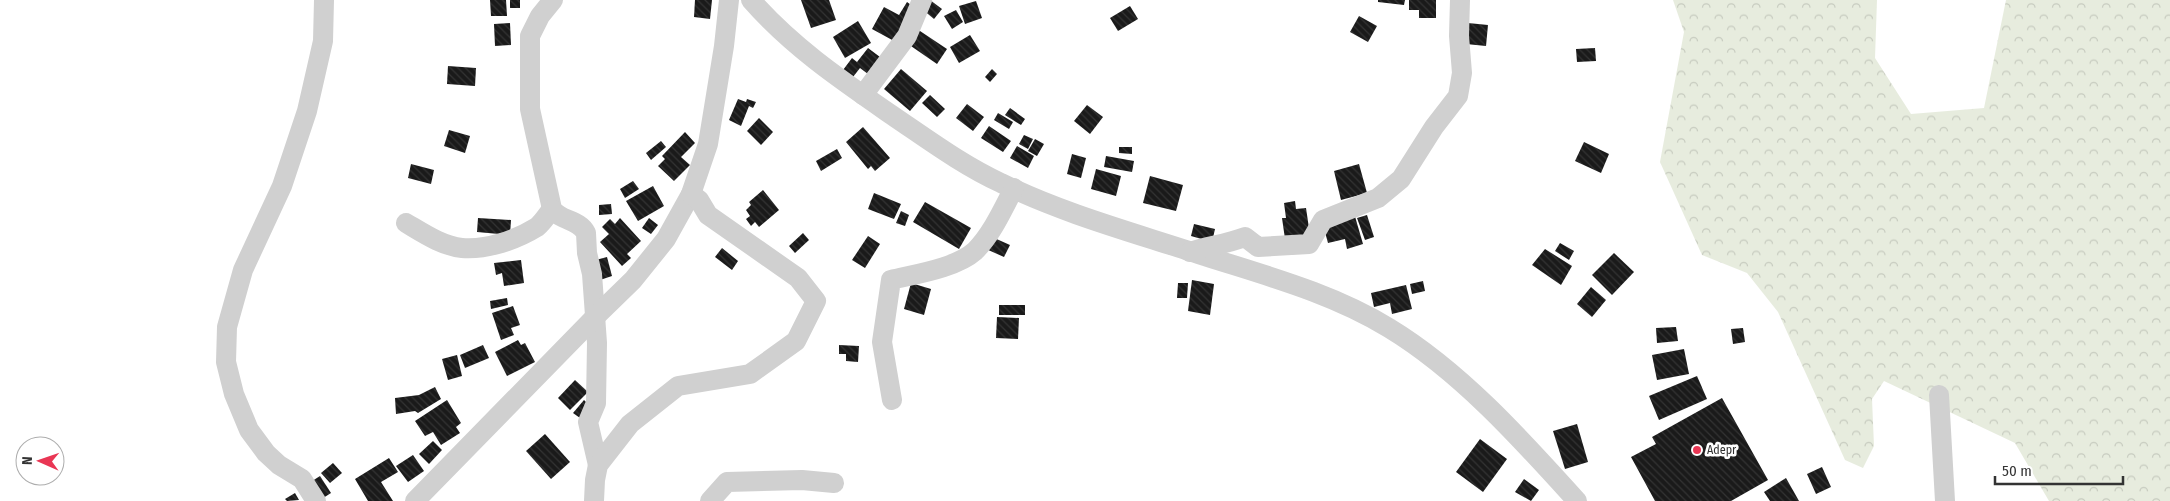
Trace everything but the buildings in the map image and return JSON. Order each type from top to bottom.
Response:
[{"type":"street","points":[[316,501],[302,479],[279,465],[266,453],[249,430],[234,394],[226,362],[227,327],[242,270],[282,186],[307,111],[323,41],[324,0]]},
{"type":"street","points":[[553,0],[532,28],[530,36],[530,109],[552,209],[555,213],[581,226],[586,233],[597,343],[596,403],[588,422],[598,465],[594,501]]},
{"type":"street","points":[[415,501],[595,317],[634,280],[661,246],[691,194],[708,144],[723,55],[729,0]]},
{"type":"street","points":[[751,0],[775,27],[816,62],[944,151],[1000,183],[1073,212],[1332,298],[1389,328],[1449,371],[1577,501]]},
{"type":"street","points":[[863,95],[907,36],[922,0]]},
{"type":"street","points":[[1190,252],[1210,245],[1231,243],[1245,237],[1258,247],[1309,244],[1323,220],[1378,198],[1401,179],[1413,157],[1458,96],[1462,73],[1459,36],[1460,0]]},
{"type":"street","points":[[892,400],[882,342],[891,280],[925,272],[958,261],[975,251],[997,222],[1014,188]]},
{"type":"street","points":[[598,465],[630,424],[678,386],[750,374],[796,341],[816,301],[798,278],[708,215],[699,200],[691,194]]},
{"type":"street","points":[[406,223],[428,236],[448,244],[462,248],[473,248],[504,243],[538,226],[552,209]]},
{"type":"street","points":[[1939,395],[1945,501]]},
{"type":"street","points":[[710,501],[727,482],[802,480],[834,483]]},
{"type":"green space","points":[[1673,0],[1877,0],[1875,58],[1911,114],[1984,108],[2006,0],[2170,0],[2170,501],[2049,501],[2015,443],[1884,381],[1872,399],[1874,446],[1863,468],[1845,460],[1778,312],[1747,273],[1702,255],[1660,162],[1684,32]]},
{"type":"place","name":"Adepr","points":[[1697,450]]}]
